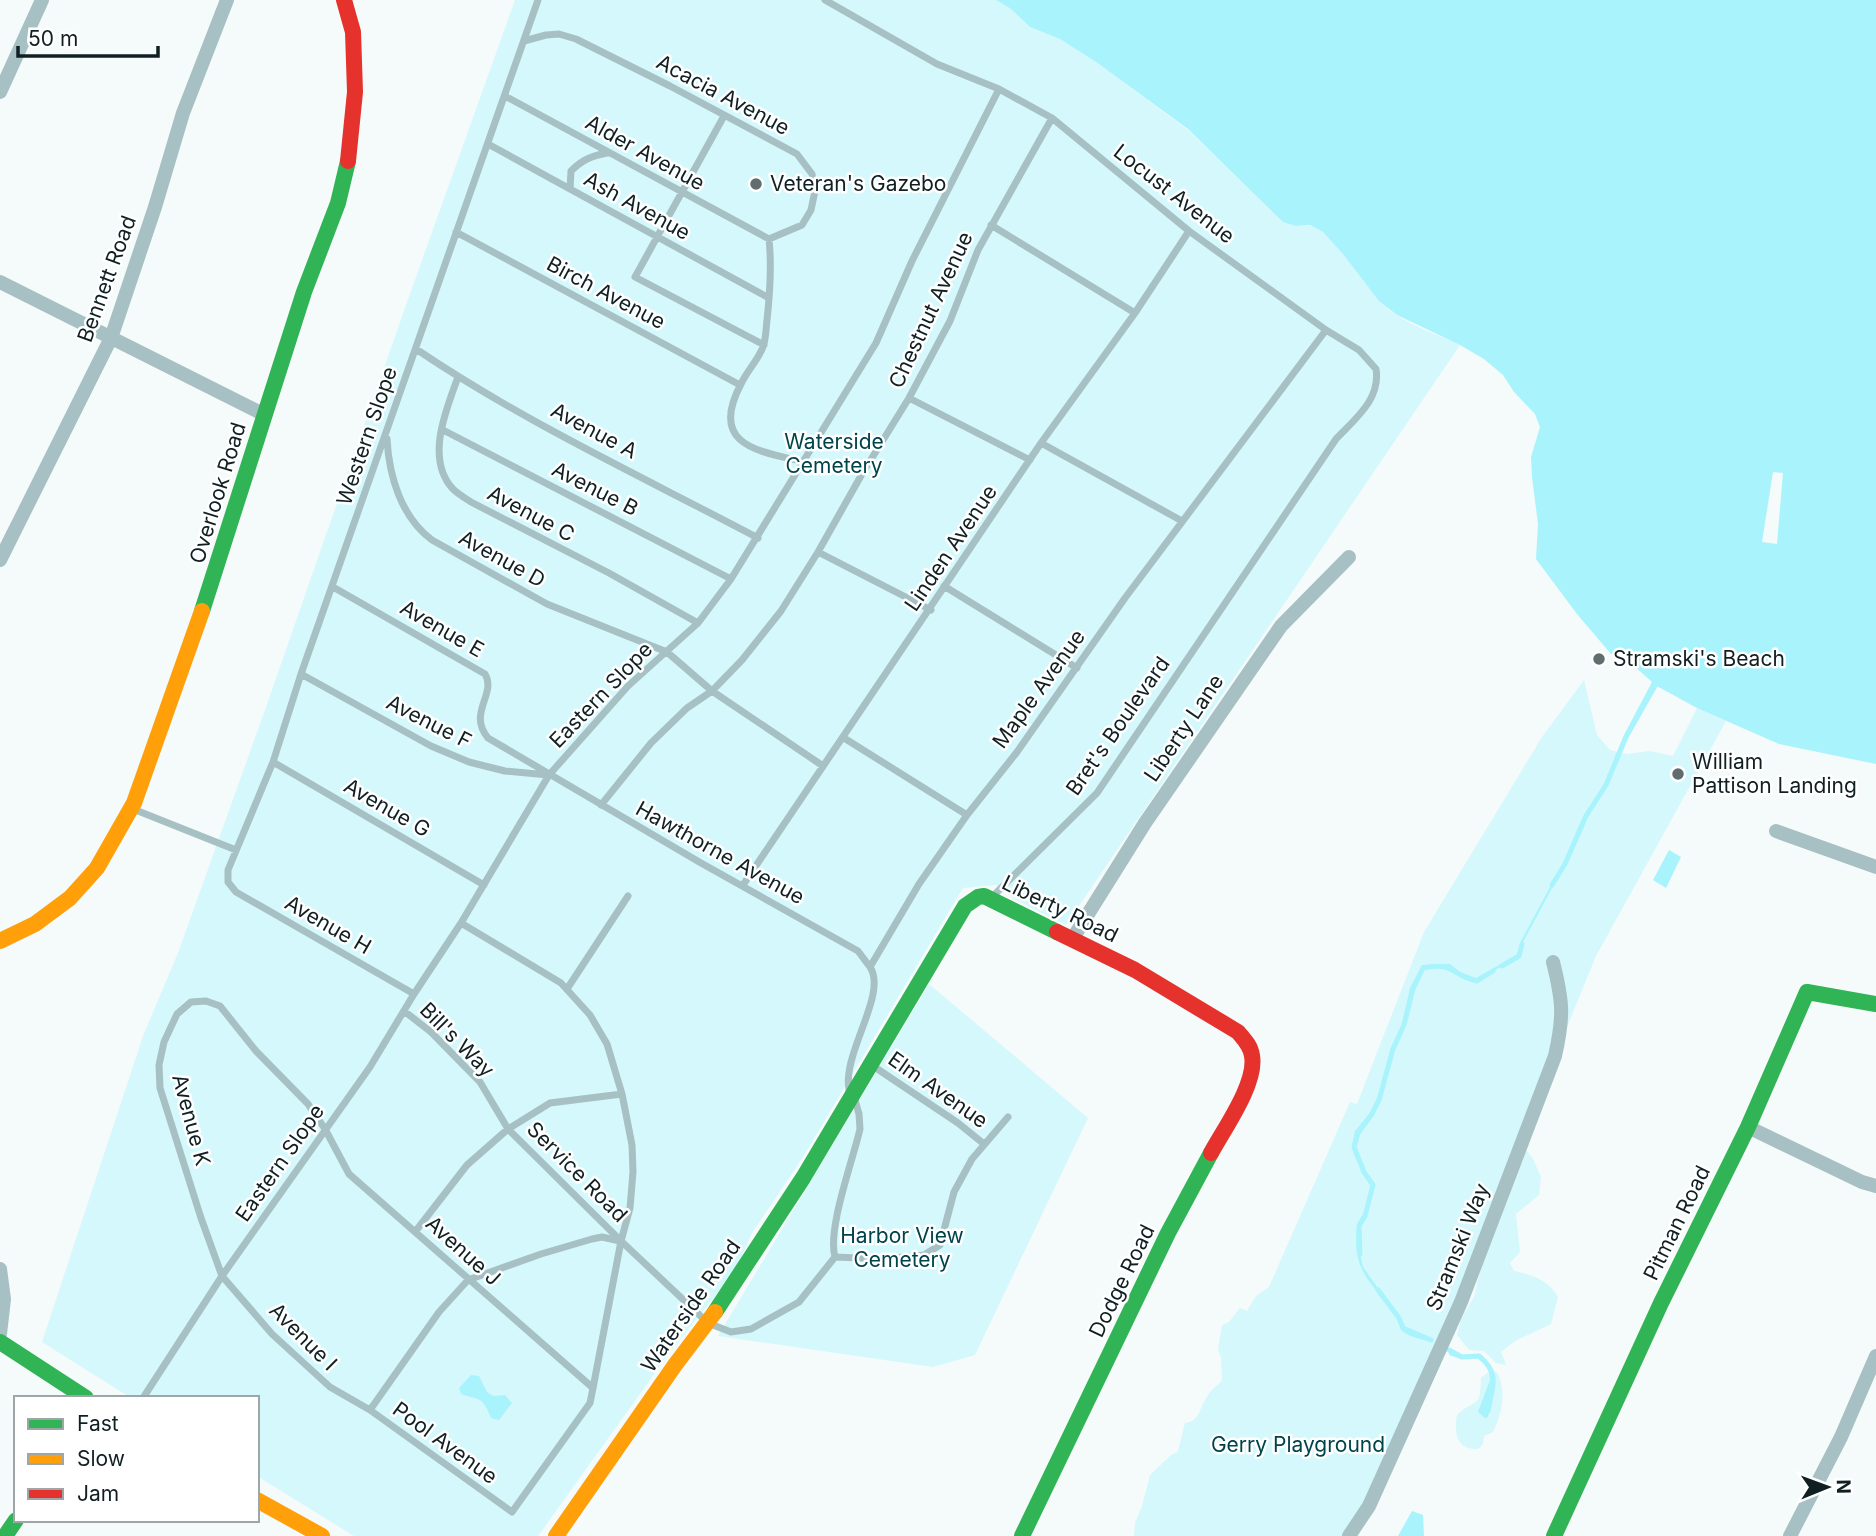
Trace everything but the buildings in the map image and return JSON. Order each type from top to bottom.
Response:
[{"type":"street","points":[[0,92],[42,0]]},
{"type":"street","name":"Bennett Road","points":[[0,560],[111,338],[156,207],[183,113],[227,0]]},
{"type":"street","name":"Overlook Road","points":[[0,941],[34,924],[70,898],[97,868],[131,809],[214,578],[304,292],[338,203],[348,159],[355,92],[353,32],[344,0]]},
{"type":"street","points":[[0,282],[265,415]]},
{"type":"street","name":"Liberty Lane","points":[[1073,938],[1145,823],[1273,637],[1289,617],[1349,557]]},
{"type":"street","points":[[1776,831],[1876,867]]},
{"type":"street","name":"Liberty Road","points":[[853,1094],[965,906],[978,897],[991,899],[1135,970],[1238,1031],[1250,1045]]},
{"type":"street","name":"Stramski Way","points":[[1349,1536],[1369,1506],[1461,1302],[1555,1056],[1563,1021],[1561,993],[1553,962]]},
{"type":"street","name":"Pitman Road","points":[[1554,1536],[1661,1303],[1748,1127],[1807,992],[1876,1004]]},
{"type":"street","name":"Dodge Road","points":[[1022,1536],[1168,1233],[1247,1087],[1254,1062],[1250,1045]]},
{"type":"street","name":"Waterside Road","points":[[556,1536],[675,1365],[708,1324],[803,1178],[853,1094]]},
{"type":"street","points":[[1748,1127],[1876,1186]]},
{"type":"street","points":[[0,1269],[4,1299],[0,1334]]},
{"type":"street","points":[[0,1342],[83,1396]]},
{"type":"street","points":[[1790,1536],[1841,1437],[1876,1356]]},
{"type":"street","points":[[259,1501],[322,1536]]},
{"type":"lane","name":"Western Slope","points":[[228,882],[228,870],[273,762],[301,674],[538,0]]},
{"type":"lane","name":"Locust Avenue","points":[[825,0],[937,64],[999,89],[1052,118],[1189,231],[1371,361],[1376,369],[1376,389],[1368,404],[1336,439],[1255,557]]},
{"type":"lane","name":"Acacia Avenue","points":[[524,41],[559,34],[576,39],[797,154],[812,174],[815,191],[811,210],[802,225],[769,239]]},
{"type":"lane","name":"Eastern Slope","points":[[222,1276],[370,1067],[461,923],[549,775],[628,686],[698,623],[732,579],[876,343],[912,261],[999,89]]},
{"type":"lane","name":"Alder Avenue","points":[[505,96],[769,239]]},
{"type":"lane","points":[[724,116],[635,277],[764,345]]},
{"type":"lane","name":"Chestnut Avenue","points":[[601,805],[651,743],[687,708],[712,691],[780,611],[909,398],[950,321],[978,250],[1052,118]]},
{"type":"lane","name":"Ash Avenue","points":[[488,144],[769,298]]},
{"type":"lane","points":[[570,189],[571,171],[579,163],[591,156],[607,153]]},
{"type":"lane","points":[[991,225],[1135,313]]},
{"type":"lane","name":"Linden Avenue","points":[[743,885],[931,610],[944,586],[1041,443],[1135,313],[1189,231]]},
{"type":"lane","name":"Birch Avenue","points":[[456,232],[740,385]]},
{"type":"lane","points":[[769,239],[772,274],[764,345],[740,385],[732,406],[731,423],[737,438],[753,450],[804,462]]},
{"type":"lane","name":"Maple Avenue","points":[[870,967],[919,884],[967,815],[1017,752],[1182,522],[1326,330]]},
{"type":"lane","name":"Avenue A","points":[[416,349],[458,377],[531,418],[758,538]]},
{"type":"lane","name":"Avenue C","points":[[458,377],[438,444],[442,472],[453,489],[471,502],[609,573],[698,623]]},
{"type":"lane","points":[[909,398],[1030,460]]},
{"type":"lane","name":"Avenue B","points":[[443,430],[732,579]]},
{"type":"lane","name":"Avenue D","points":[[387,435],[390,462],[398,491],[404,508],[420,531],[440,545],[547,604],[667,652],[712,691],[823,766]]},
{"type":"lane","points":[[1041,443],[1182,522]]},
{"type":"lane","points":[[818,552],[931,610]]},
{"type":"lane","name":"Bret's Boulevard","points":[[991,899],[1097,793],[1255,557]]},
{"type":"lane","points":[[944,586],[1076,668]]},
{"type":"lane","name":"Avenue E","points":[[333,587],[485,674],[488,685],[480,712],[484,733],[549,775]]},
{"type":"lane","name":"Avenue F","points":[[301,674],[431,746],[469,762],[505,771],[549,775]]},
{"type":"lane","points":[[844,738],[967,815]]},
{"type":"lane","name":"Avenue G","points":[[273,762],[484,885]]},
{"type":"lane","name":"Hawthorne Avenue","points":[[549,775],[858,951],[870,967]]},
{"type":"lane","points":[[131,809],[236,850]]},
{"type":"lane","name":"Avenue H","points":[[228,882],[236,892],[414,994]]},
{"type":"lane","points":[[566,989],[628,896]]},
{"type":"lane","points":[[461,923],[551,976],[566,989],[590,1015],[607,1044],[622,1094],[632,1145],[630,1208],[621,1241],[593,1388]]},
{"type":"lane","points":[[835,1257],[835,1227],[860,1129],[859,1114],[848,1080],[851,1062],[874,990],[870,967]]},
{"type":"lane","name":"Avenue K","points":[[222,1276],[160,1088],[159,1065],[164,1042],[177,1014],[191,1002],[206,1001],[220,1006],[256,1051],[308,1104],[325,1129]]},
{"type":"lane","name":"Bill's Way","points":[[404,1011],[431,1032],[480,1082],[508,1129]]},
{"type":"lane","name":"Elm Avenue","points":[[871,1064],[967,1129],[984,1144]]},
{"type":"lane","points":[[415,1232],[467,1165],[508,1129],[550,1103],[622,1094]]},
{"type":"lane","points":[[835,1257],[883,1259],[924,1255],[940,1245],[954,1192],[972,1159],[1008,1118]]},
{"type":"lane","name":"Avenue J","points":[[325,1129],[348,1174],[593,1388]]},
{"type":"lane","name":"Service Road","points":[[508,1129],[708,1324]]},
{"type":"lane","points":[[468,1280],[592,1239],[602,1237],[621,1241]]},
{"type":"lane","points":[[708,1324],[731,1332],[751,1329],[799,1302],[835,1257]]},
{"type":"lane","points":[[144,1396],[222,1276]]},
{"type":"lane","name":"Avenue I","points":[[222,1276],[272,1334],[330,1387],[370,1410]]},
{"type":"lane","name":"Pool Avenue","points":[[468,1280],[439,1312],[370,1410],[512,1512],[590,1403],[593,1388]]},
{"type":"green space","name":"Waterside Cemetery","points":[[515,0],[996,0],[1011,9],[1030,27],[1060,39],[1096,62],[1188,130],[1254,193],[1296,226],[1311,226],[1323,233],[1343,253],[1384,305],[1395,314],[1460,345],[1066,925],[1016,900],[996,885],[963,888],[803,1157],[752,1233],[735,1271],[670,1352],[538,1536],[354,1536],[259,1477],[259,1396],[128,1396],[42,1342],[143,1036],[178,953]]},
{"type":"green space","name":"Gerry Playground","points":[[1584,680],[1597,735],[1610,750],[1627,754],[1650,751],[1673,756],[1697,708],[1726,721],[1596,956],[1517,1149],[1527,1151],[1541,1177],[1539,1195],[1516,1214],[1520,1252],[1510,1263],[1514,1271],[1545,1282],[1554,1291],[1558,1297],[1551,1324],[1515,1341],[1501,1352],[1506,1365],[1496,1363],[1484,1351],[1469,1350],[1457,1335],[1461,1319],[1474,1297],[1480,1272],[1355,1536],[1134,1536],[1135,1523],[1150,1475],[1178,1451],[1185,1423],[1196,1417],[1208,1395],[1222,1381],[1218,1350],[1222,1325],[1229,1322],[1240,1308],[1247,1311],[1256,1296],[1269,1287],[1350,1102],[1357,1104],[1424,932],[1542,737]]},
{"type":"green space","name":"Harbor View Cemetery","points":[[929,984],[1088,1118],[975,1355],[933,1367],[718,1336]]},
{"type":"green space","points":[[1490,1371],[1497,1372],[1500,1379],[1503,1395],[1501,1410],[1493,1432],[1484,1436],[1483,1444],[1478,1449],[1471,1449],[1458,1439],[1457,1415],[1479,1399],[1481,1378]]},
{"type":"water","points":[[996,0],[1876,0],[1876,764],[1779,744],[1697,708],[1655,685],[1626,737],[1606,785],[1573,842],[1565,864],[1523,942],[1519,956],[1477,981],[1441,966],[1423,968],[1413,989],[1379,1099],[1358,1133],[1354,1147],[1364,1172],[1373,1185],[1365,1216],[1359,1226],[1363,1267],[1399,1318],[1403,1328],[1431,1342],[1403,1332],[1390,1308],[1367,1279],[1358,1258],[1357,1225],[1364,1213],[1371,1186],[1354,1154],[1352,1146],[1355,1131],[1370,1113],[1381,1089],[1391,1048],[1402,1024],[1410,988],[1422,965],[1450,964],[1460,972],[1476,978],[1517,955],[1521,941],[1563,863],[1584,815],[1604,785],[1624,735],[1652,682],[1632,664],[1626,664],[1611,654],[1536,559],[1538,524],[1531,457],[1540,427],[1535,414],[1514,392],[1503,375],[1484,359],[1460,345],[1397,315],[1379,301],[1323,232],[1310,225],[1296,226],[1283,222],[1188,129],[1096,62],[1060,39],[1030,27],[1011,9]]},
{"type":"water","points":[[1669,850],[1681,857],[1666,888],[1653,880]]},
{"type":"water","points":[[1449,1350],[1462,1357],[1479,1356],[1491,1369],[1493,1384],[1488,1417],[1485,1418],[1478,1412],[1490,1380],[1489,1368],[1478,1358],[1461,1359],[1449,1355]]},
{"type":"water","points":[[471,1375],[479,1376],[487,1392],[493,1396],[505,1395],[512,1403],[499,1420],[491,1418],[480,1400],[461,1394],[459,1388]]},
{"type":"water","points":[[1412,1511],[1423,1515],[1424,1536],[1398,1536]]},
{"type":"pier","points":[[1773,472],[1783,473],[1777,544],[1762,542]]},
{"type":"waterway","points":[[1552,885],[1565,864],[1586,816],[1606,785],[1626,737],[1656,684]]},
{"type":"waterway","points":[[1502,966],[1519,956],[1522,944]]},
{"type":"waterway","points":[[1360,1254],[1359,1226],[1365,1216],[1373,1185],[1364,1172],[1354,1147],[1358,1133],[1379,1100],[1413,989],[1423,968],[1441,966],[1477,981],[1493,971]]},
{"type":"waterway","points":[[1378,1290],[1399,1318],[1403,1328],[1431,1340]]},
{"type":"waterway","points":[[1449,1350],[1462,1357],[1479,1356],[1490,1369],[1493,1388],[1488,1411]]},
{"type":"traffic: fast","points":[[202,611],[304,292],[338,203],[348,161]]},
{"type":"traffic: fast","points":[[715,1312],[803,1178],[965,906],[984,896],[1057,932]]},
{"type":"traffic: fast","points":[[1554,1536],[1661,1303],[1748,1127],[1807,992],[1876,1004]]},
{"type":"traffic: fast","points":[[1022,1536],[1168,1233],[1211,1153]]},
{"type":"traffic: fast","points":[[0,1342],[83,1396]]},
{"type":"traffic: fast","points":[[5,1536],[15,1522]]},
{"type":"traffic: slow","points":[[0,941],[35,924],[70,898],[97,868],[134,803],[202,611]]},
{"type":"traffic: slow","points":[[556,1536],[715,1312]]},
{"type":"traffic: slow","points":[[259,1501],[322,1536]]},
{"type":"traffic: jam","points":[[344,0],[353,32],[355,92],[348,161]]},
{"type":"traffic: jam","points":[[1057,932],[1135,970],[1238,1032],[1247,1043],[1252,1056],[1250,1079],[1211,1153]]},
{"type":"place","name":"Veteran's Gazebo","points":[[756,184]]},
{"type":"place","name":"Stramski's Beach","points":[[1599,659]]},
{"type":"place","name":"William Pattison Landing","points":[[1678,774]]}]
